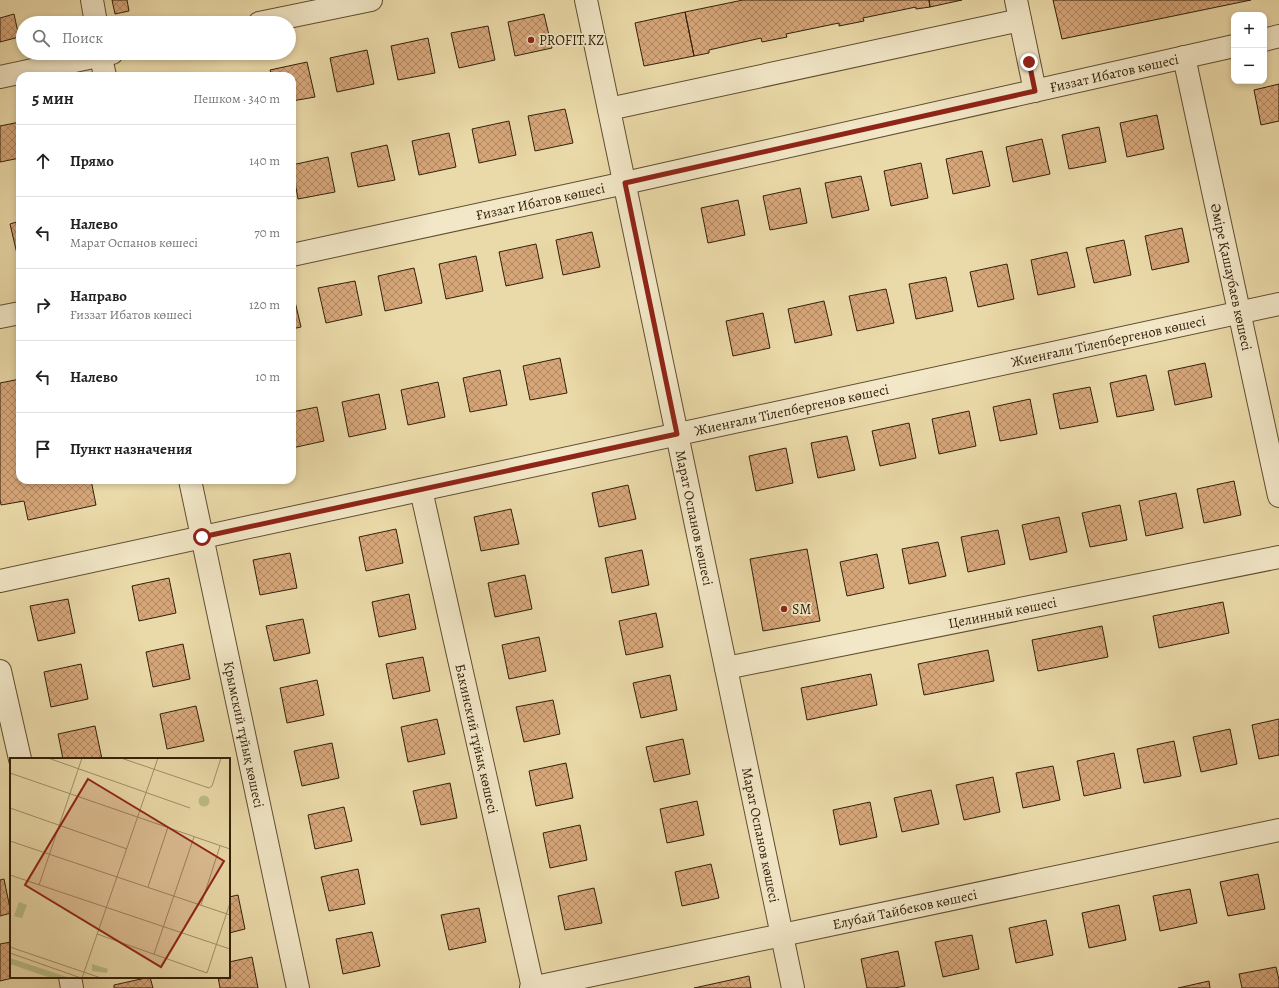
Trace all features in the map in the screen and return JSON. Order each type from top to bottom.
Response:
[{"type":"street","points":[[92,0],[95,16]]},
{"type":"street","points":[[292,16],[371,0]]},
{"type":"street","name":"Марат Оспанов көшесі","points":[[586,0],[793,988]]},
{"type":"street","points":[[609,109],[1018,10],[1035,91]]},
{"type":"street","points":[[1267,39],[1279,36]]},
{"type":"street","name":"Ғиззат Ибатов көшесі","points":[[296,254],[625,183],[1231,47]]},
{"type":"street","name":"Әміре Қашаубаев көшесі","points":[[1184,58],[1279,496]]},
{"type":"street","points":[[29,72],[99,60]]},
{"type":"street","points":[[0,77],[16,74]]},
{"type":"street","name":"Жиенғали Тілепбергенов көшесі","points":[[0,581],[1279,304]]},
{"type":"street","points":[[0,317],[16,314]]},
{"type":"street","name":"Крымский тұйық көшесі","points":[[191,484],[298,988]]},
{"type":"street","name":"Бакинский тұйық көшесі","points":[[421,490],[532,988]]},
{"type":"street","name":"Целинный көшесі","points":[[726,668],[1279,557]]},
{"type":"street","points":[[0,671],[20,758]]},
{"type":"street","name":"Елубай Тайбеков көшесі","points":[[532,988],[1279,830]]},
{"type":"street","points":[[70,978],[72,988]]},
{"type":"building","points":[[112,0],[127,0],[129,11],[115,14]]},
{"type":"building","points":[[743,0],[929,0],[930,7],[916,9],[916,7],[863,18],[864,21],[839,26],[839,23],[786,34],[787,37],[762,42],[761,38],[709,50],[709,53],[694,56],[685,12]]},
{"type":"building","points":[[929,0],[962,0],[930,7]]},
{"type":"building","points":[[1053,0],[1251,0],[1062,39]]},
{"type":"building","points":[[685,12],[694,56],[644,66],[635,23]]},
{"type":"building","points":[[14,14],[16,23],[16,38],[0,42],[0,18]]},
{"type":"building","points":[[544,14],[552,48],[515,56],[508,22]]},
{"type":"building","points":[[488,26],[495,60],[459,68],[451,33]]},
{"type":"building","points":[[428,38],[435,73],[398,80],[391,46]]},
{"type":"building","points":[[367,50],[374,84],[337,92],[330,58]]},
{"type":"building","points":[[307,62],[315,97],[296,100],[296,72],[271,72],[270,70]]},
{"type":"building","points":[[1279,84],[1279,121],[1261,125],[1254,90]]},
{"type":"building","points":[[565,109],[573,143],[535,151],[528,116]]},
{"type":"building","points":[[1157,115],[1164,149],[1127,157],[1120,123]]},
{"type":"building","points":[[509,121],[516,155],[479,163],[472,129]]},
{"type":"building","points":[[16,123],[16,159],[0,162],[0,126]]},
{"type":"building","points":[[1099,127],[1106,162],[1069,169],[1062,135]]},
{"type":"building","points":[[449,133],[456,167],[419,175],[412,141]]},
{"type":"building","points":[[1042,139],[1050,174],[1013,182],[1006,147]]},
{"type":"building","points":[[387,145],[395,180],[358,187],[351,153]]},
{"type":"building","points":[[982,151],[990,186],[953,194],[946,159]]},
{"type":"building","points":[[328,157],[335,192],[298,199],[296,188],[296,164]]},
{"type":"building","points":[[921,163],[928,198],[891,206],[884,171]]},
{"type":"building","points":[[861,176],[869,210],[832,218],[825,183]]},
{"type":"building","points":[[800,188],[807,223],[770,230],[763,196]]},
{"type":"building","points":[[738,200],[745,235],[708,243],[701,208]]},
{"type":"building","points":[[16,222],[16,250],[10,224]]},
{"type":"building","points":[[1182,228],[1189,262],[1152,270],[1145,236]]},
{"type":"building","points":[[592,232],[600,267],[563,275],[556,240]]},
{"type":"building","points":[[1124,240],[1131,275],[1094,283],[1086,248]]},
{"type":"building","points":[[536,244],[543,278],[506,286],[499,252]]},
{"type":"building","points":[[1067,252],[1075,287],[1038,295],[1031,260]]},
{"type":"building","points":[[476,256],[483,291],[446,299],[439,264]]},
{"type":"building","points":[[1007,264],[1014,299],[978,307],[970,272]]},
{"type":"building","points":[[414,268],[422,303],[385,311],[378,276]]},
{"type":"building","points":[[946,277],[953,311],[916,319],[909,284]]},
{"type":"building","points":[[355,281],[362,315],[326,323],[318,288]]},
{"type":"building","points":[[886,289],[894,323],[857,331],[849,296]]},
{"type":"building","points":[[824,301],[832,335],[795,343],[788,309]]},
{"type":"building","points":[[296,306],[301,327],[296,328]]},
{"type":"building","points":[[763,313],[770,348],[733,356],[726,321]]},
{"type":"building","points":[[560,358],[567,393],[530,400],[523,366]]},
{"type":"building","points":[[1205,363],[1212,397],[1175,405],[1168,371]]},
{"type":"building","points":[[500,370],[507,405],[470,412],[463,378]]},
{"type":"building","points":[[1146,375],[1154,410],[1117,417],[1110,383]]},
{"type":"building","points":[[16,380],[16,484],[92,484],[96,505],[28,520],[24,501],[1,505],[0,383]]},
{"type":"building","points":[[438,382],[445,417],[408,425],[401,390]]},
{"type":"building","points":[[1090,387],[1098,422],[1060,429],[1053,394]]},
{"type":"building","points":[[379,394],[386,429],[349,437],[342,402]]},
{"type":"building","points":[[1030,399],[1037,434],[1000,441],[993,407]]},
{"type":"building","points":[[317,407],[324,441],[296,447],[296,411]]},
{"type":"building","points":[[969,411],[976,446],[939,454],[932,419]]},
{"type":"building","points":[[909,423],[916,458],[880,466],[872,431]]},
{"type":"building","points":[[847,436],[855,470],[818,478],[811,443]]},
{"type":"building","points":[[786,448],[793,483],[756,491],[749,456]]},
{"type":"building","points":[[1234,481],[1241,515],[1204,523],[1197,489]]},
{"type":"building","points":[[628,485],[636,519],[599,527],[592,493]]},
{"type":"building","points":[[1176,493],[1183,528],[1146,536],[1139,501]]},
{"type":"building","points":[[1120,505],[1127,540],[1090,547],[1082,513]]},
{"type":"building","points":[[511,509],[519,544],[481,551],[474,517]]},
{"type":"building","points":[[1059,517],[1067,552],[1030,560],[1022,525]]},
{"type":"building","points":[[396,529],[403,563],[366,571],[359,537]]},
{"type":"building","points":[[998,530],[1005,564],[968,572],[961,537]]},
{"type":"building","points":[[938,542],[946,576],[909,584],[902,549]]},
{"type":"building","points":[[807,549],[820,621],[763,631],[750,559]]},
{"type":"building","points":[[642,550],[649,585],[612,593],[605,558]]},
{"type":"building","points":[[290,553],[297,588],[260,595],[253,560]]},
{"type":"building","points":[[877,554],[884,588],[847,596],[840,562]]},
{"type":"building","points":[[525,575],[532,609],[495,617],[488,583]]},
{"type":"building","points":[[169,578],[176,613],[139,621],[132,586]]},
{"type":"building","points":[[409,594],[416,629],[379,637],[372,602]]},
{"type":"building","points":[[68,599],[75,633],[38,641],[30,606]]},
{"type":"building","points":[[1223,602],[1229,633],[1159,648],[1153,616]]},
{"type":"building","points":[[656,613],[663,647],[626,655],[619,621]]},
{"type":"building","points":[[303,619],[310,653],[274,661],[266,626]]},
{"type":"building","points":[[1102,626],[1108,657],[1038,671],[1032,640]]},
{"type":"building","points":[[539,637],[546,671],[509,679],[502,645]]},
{"type":"building","points":[[183,644],[190,679],[153,687],[146,652]]},
{"type":"building","points":[[988,650],[994,681],[924,695],[918,664]]},
{"type":"building","points":[[423,657],[430,691],[393,699],[386,664]]},
{"type":"building","points":[[81,664],[88,699],[51,707],[44,672]]},
{"type":"building","points":[[871,674],[877,705],[807,720],[801,688]]},
{"type":"building","points":[[670,675],[677,710],[641,718],[633,683]]},
{"type":"building","points":[[317,680],[324,715],[287,723],[280,688]]},
{"type":"building","points":[[553,700],[560,734],[524,742],[516,707]]},
{"type":"building","points":[[196,706],[204,741],[167,749],[160,714]]},
{"type":"building","points":[[437,719],[445,754],[408,762],[401,727]]},
{"type":"building","points":[[1279,719],[1279,755],[1259,759],[1252,725]]},
{"type":"building","points":[[95,726],[102,758],[63,758],[58,734]]},
{"type":"building","points":[[1230,729],[1237,764],[1201,772],[1193,737]]},
{"type":"building","points":[[683,739],[690,774],[654,782],[646,747]]},
{"type":"building","points":[[1174,741],[1181,776],[1144,783],[1137,749]]},
{"type":"building","points":[[332,743],[339,778],[302,786],[294,751]]},
{"type":"building","points":[[1114,753],[1121,788],[1084,796],[1077,761]]},
{"type":"building","points":[[566,763],[573,798],[536,806],[529,771]]},
{"type":"building","points":[[1053,766],[1060,800],[1023,808],[1016,773]]},
{"type":"building","points":[[993,777],[1000,812],[964,820],[956,785]]},
{"type":"building","points":[[450,783],[457,818],[421,825],[413,791]]},
{"type":"building","points":[[931,790],[939,824],[902,832],[894,798]]},
{"type":"building","points":[[697,801],[704,835],[667,843],[660,809]]},
{"type":"building","points":[[870,802],[877,837],[840,845],[833,810]]},
{"type":"building","points":[[344,807],[352,841],[315,849],[308,815]]},
{"type":"building","points":[[580,825],[587,860],[550,868],[543,833]]},
{"type":"building","points":[[711,864],[719,898],[682,906],[675,872]]},
{"type":"building","points":[[358,869],[365,904],[329,911],[321,877]]},
{"type":"building","points":[[1258,874],[1265,909],[1228,916],[1220,882]]},
{"type":"building","points":[[4,879],[10,913],[0,916],[0,880]]},
{"type":"building","points":[[594,888],[602,923],[565,930],[558,896]]},
{"type":"building","points":[[1190,889],[1197,923],[1160,931],[1153,896]]},
{"type":"building","points":[[238,895],[245,929],[230,933],[230,897]]},
{"type":"building","points":[[1119,905],[1126,940],[1089,948],[1082,913]]},
{"type":"building","points":[[479,908],[486,942],[449,950],[441,915]]},
{"type":"building","points":[[1046,920],[1053,955],[1016,963],[1009,928]]},
{"type":"building","points":[[372,932],[380,966],[343,974],[336,939]]},
{"type":"building","points":[[972,935],[979,969],[943,977],[935,942]]},
{"type":"building","points":[[10,942],[10,978],[13,978],[0,981],[0,944]]},
{"type":"building","points":[[898,951],[905,986],[894,988],[867,988],[861,959]]},
{"type":"building","points":[[252,957],[258,988],[220,988],[218,978],[230,978],[230,962]]},
{"type":"building","points":[[1276,967],[1279,988],[1242,988],[1239,974]]},
{"type":"building","points":[[749,976],[751,988],[694,988]]},
{"type":"building","points":[[150,978],[153,988],[114,988],[114,985]]},
{"type":"building","points":[[1209,981],[1210,988],[1178,988]]},
{"type":"place","name":"PROFIT.KZ","points":[[531,40]]},
{"type":"place","name":"SM","points":[[784,609]]},
{"type":"route","points":[[202,537],[677,434],[625,183],[1035,91],[1029,62]]}]
